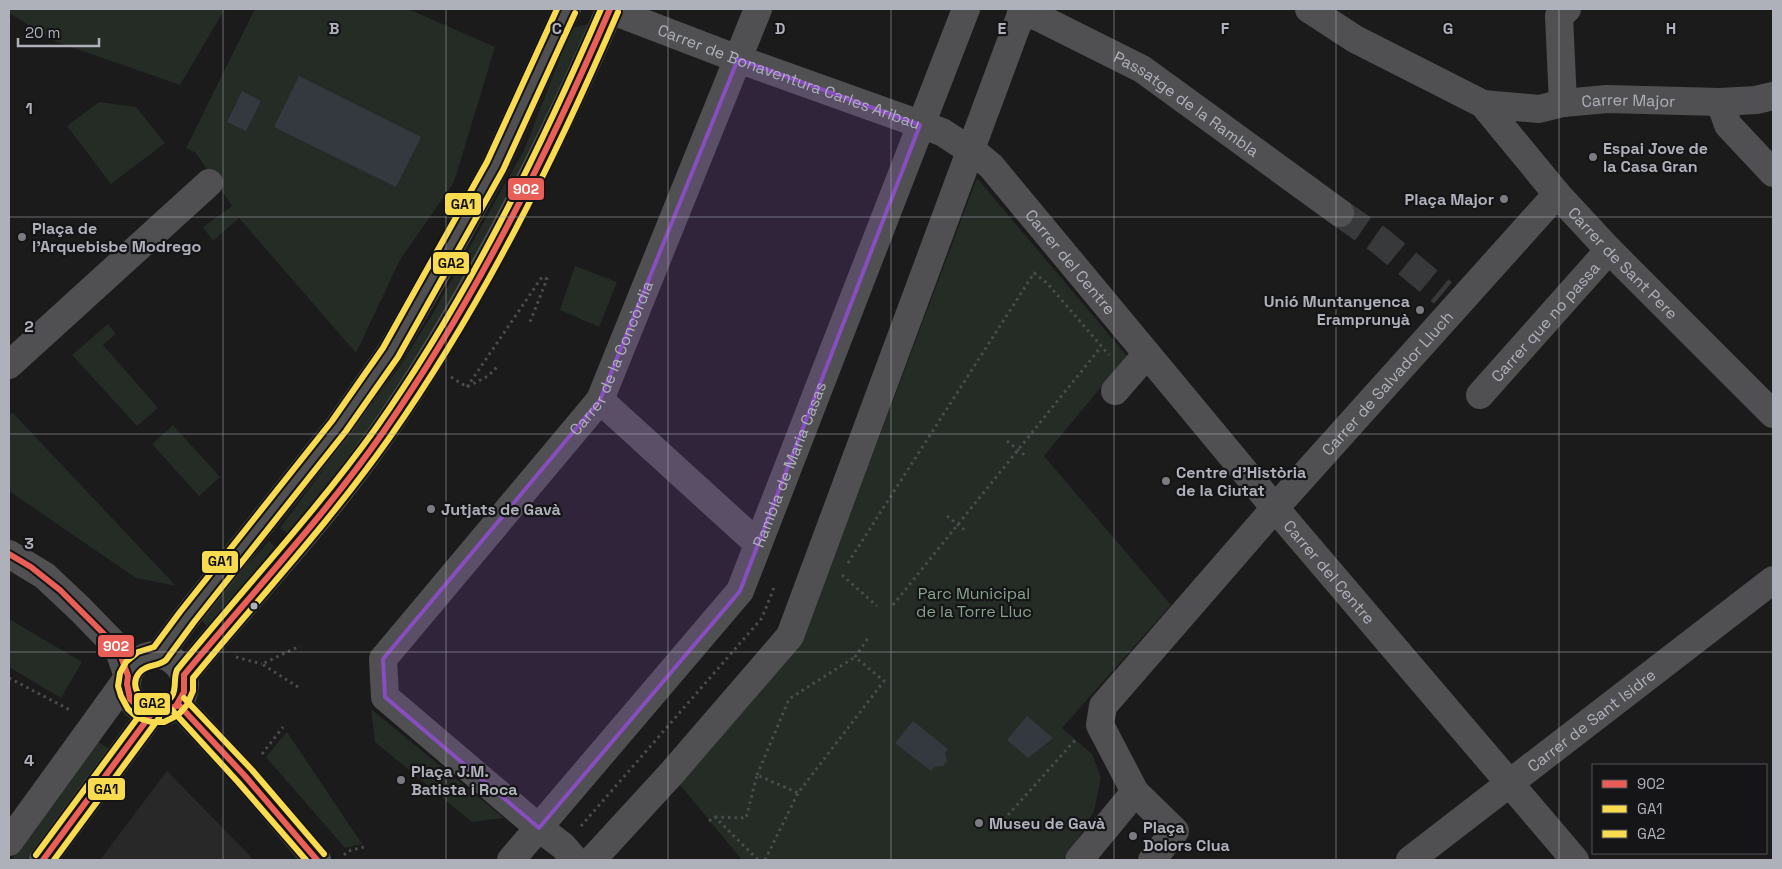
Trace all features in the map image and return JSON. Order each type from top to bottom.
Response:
[{"type":"street","points":[[9,842],[128,678],[136,664],[155,656],[187,617],[339,426],[390,353],[495,166],[567,9]]},
{"type":"street","points":[[184,675],[291,551],[363,460],[430,362],[472,290],[545,152],[610,9]]},
{"type":"street","name":"Carrer de Bonaventura Carles Aribau","points":[[610,9],[738,59],[931,128]]},
{"type":"street","name":"Carrer de la Concòrdia","points":[[539,828],[385,697],[383,659],[600,400],[758,9]]},
{"type":"street","name":"Rambla de Maria Casas","points":[[511,860],[740,591],[931,128],[966,9]]},
{"type":"street","points":[[1309,9],[1355,39],[1483,104]]},
{"type":"street","points":[[1563,103],[1560,16],[1567,9]]},
{"type":"street","points":[[592,860],[790,636],[1022,10]]},
{"type":"street","name":"Passatge de la Rambla","points":[[1022,10],[1142,69],[1340,213]]},
{"type":"street","name":"Carrer Major","points":[[1483,104],[1539,110],[1563,103],[1607,100],[1720,102],[1756,100],[1773,96]]},
{"type":"street","points":[[1720,102],[1728,125],[1773,174]]},
{"type":"street","name":"Carrer de Sant Pere","points":[[1483,104],[1557,194],[1609,250],[1773,414]]},
{"type":"street","name":"Carrer del Centre","points":[[931,128],[980,156],[991,166],[1275,508],[1575,860]]},
{"type":"street","points":[[9,365],[209,183]]},
{"type":"street","name":"Carrer de Salvador Lluch","points":[[1152,860],[1175,831],[1135,792],[1100,725],[1103,706],[1275,508],[1450,299],[1557,194]]},
{"type":"street","name":"Carrer que no passa","points":[[1480,395],[1609,250]]},
{"type":"street","points":[[1115,391],[1146,354]]},
{"type":"street","points":[[600,400],[758,544]]},
{"type":"street","points":[[11,560],[31,567],[60,590],[118,648],[128,678],[130,699],[136,706],[143,711],[163,713],[178,704],[184,692],[185,684],[184,675],[174,661],[118,648]]},
{"type":"street","name":"Carrer de Sant Isidre","points":[[1410,860],[1773,580]]},
{"type":"street","points":[[178,704],[245,776],[317,860]]},
{"type":"street","points":[[43,860],[152,713]]},
{"type":"street","points":[[1079,860],[1135,792]]},
{"type":"street","points":[[539,828],[563,846],[575,860]]},
{"type":"path","points":[[846,566],[1034,273],[1046,283],[1109,355]]},
{"type":"path","points":[[467,388],[542,277],[547,279],[530,322]]},
{"type":"path","points":[[893,605],[1101,347],[1122,324]]},
{"type":"path","points":[[430,362],[467,388]]},
{"type":"path","points":[[467,388],[488,376],[499,365]]},
{"type":"path","points":[[1007,441],[1027,457]]},
{"type":"path","points":[[947,516],[967,532]]},
{"type":"path","points":[[710,821],[715,817],[746,818],[757,774],[789,699],[856,657],[868,638]]},
{"type":"path","points":[[262,664],[300,646]]},
{"type":"path","points":[[227,655],[262,664],[298,687]]},
{"type":"path","points":[[765,860],[798,793],[884,681],[856,657]]},
{"type":"path","points":[[262,754],[283,727]]},
{"type":"path","points":[[1008,814],[1080,734]]},
{"type":"path","points":[[757,774],[798,793]]},
{"type":"path","points":[[715,817],[758,860]]},
{"type":"path","points":[[348,851],[364,847]]},
{"type":"highlighted area","points":[[738,59],[920,125],[740,591],[539,828],[385,697],[383,659],[600,400]]},
{"type":"shaded area","points":[[299,76],[421,137],[396,187],[274,127]]},
{"type":"shaded area","points":[[242,91],[261,101],[246,131],[227,122]]},
{"type":"shaded area","points":[[1027,716],[1053,738],[1028,758],[1007,740]]},
{"type":"shaded area","points":[[913,721],[948,749],[945,753],[947,761],[943,766],[934,767],[931,771],[895,743]]},
{"type":"shaded area","points":[[167,771],[254,860],[100,860]]},
{"type":"green space","points":[[9,9],[225,9],[180,85],[57,42],[9,13]]},
{"type":"green space","points":[[255,9],[408,9],[495,47],[454,182],[400,260],[356,353],[239,218],[213,241],[203,227],[232,206],[196,153],[186,148]]},
{"type":"green space","points":[[590,24],[537,155],[407,379],[290,535],[280,528],[400,366],[432,315],[524,150],[572,28]]},
{"type":"green space","points":[[99,102],[136,107],[165,143],[111,184],[67,126]]},
{"type":"green space","name":"Parc Municipal de la Torre Lluc","points":[[977,178],[1127,356],[1044,456],[1171,605],[1062,728],[1092,754],[1101,777],[1094,811],[1072,849],[1062,860],[742,860],[676,780],[828,573]]},
{"type":"green space","points":[[575,266],[617,282],[599,327],[560,310]]},
{"type":"green space","points":[[108,324],[116,334],[103,345],[158,408],[137,426],[72,355]]},
{"type":"green space","points":[[12,412],[176,586],[136,578],[9,491],[9,415]]},
{"type":"green space","points":[[173,425],[220,477],[199,496],[152,444]]},
{"type":"green space","points":[[269,541],[279,551],[209,628],[199,618]]},
{"type":"green space","points":[[9,619],[82,662],[61,698],[9,667]]},
{"type":"green space","points":[[371,709],[504,818],[472,822],[375,742]]},
{"type":"green space","points":[[287,732],[362,844],[345,848],[266,757]]},
{"type":"green space","points":[[98,742],[112,750],[31,860],[11,860]]},
{"type":"tunnel","points":[[1340,213],[1379,240],[1443,293]]},
{"type":"transit line","name":"GA1","points":[[557,9],[487,162],[383,348],[332,421],[154,647],[138,652],[126,662],[120,673],[118,686],[128,709],[138,718],[151,722],[164,722],[178,715],[187,705],[193,691],[193,678],[319,530],[390,437],[424,387],[456,336],[515,230],[569,122],[618,12]]},
{"type":"transit line","name":"GA2","points":[[575,13],[503,170],[398,357],[346,431],[166,660],[145,668],[139,673],[135,680],[136,688],[144,700],[158,704],[166,702],[172,696],[177,670],[304,521],[376,428],[409,379],[471,277],[499,224],[552,118],[601,9]]},
{"type":"transit line","name":"902","points":[[184,675],[337,494],[384,431],[417,381],[449,330],[508,226],[561,118],[610,9]]},
{"type":"transit line","name":"902","points":[[9,554],[31,567],[60,590],[118,648],[128,676],[127,684],[130,699],[143,711],[163,713],[176,706],[184,692],[184,675]]},
{"type":"transit line","name":"GA2","points":[[184,698],[252,770],[324,854]]},
{"type":"transit line","name":"902","points":[[178,704],[245,776],[317,860]]},
{"type":"transit line","name":"GA2","points":[[36,855],[145,708]]},
{"type":"transit line","name":"GA1","points":[[172,710],[306,860]]},
{"type":"transit line","name":"902","points":[[43,860],[152,713]]},
{"type":"transit line","name":"GA1","points":[[54,860],[159,718]]},
{"type":"place","name":"Espai Jove de la Casa Gran","points":[[1593,157]]},
{"type":"place","name":"Plaça Major","points":[[1504,199]]},
{"type":"place","name":"Plaça de l'Arquebisbe Modrego","points":[[22,237]]},
{"type":"place","name":"Unió Muntanyenca Eramprunyà","points":[[1420,310]]},
{"type":"place","name":"Centre d'Història de la Ciutat","points":[[1166,481]]},
{"type":"place","name":"Jutjats de Gavà","points":[[431,509]]},
{"type":"place","name":"Plaça J.M. Batista i Roca","points":[[401,780]]},
{"type":"place","name":"Museu de Gavà","points":[[979,823]]},
{"type":"place","name":"Plaça Dolors Clua","points":[[1133,836]]}]
